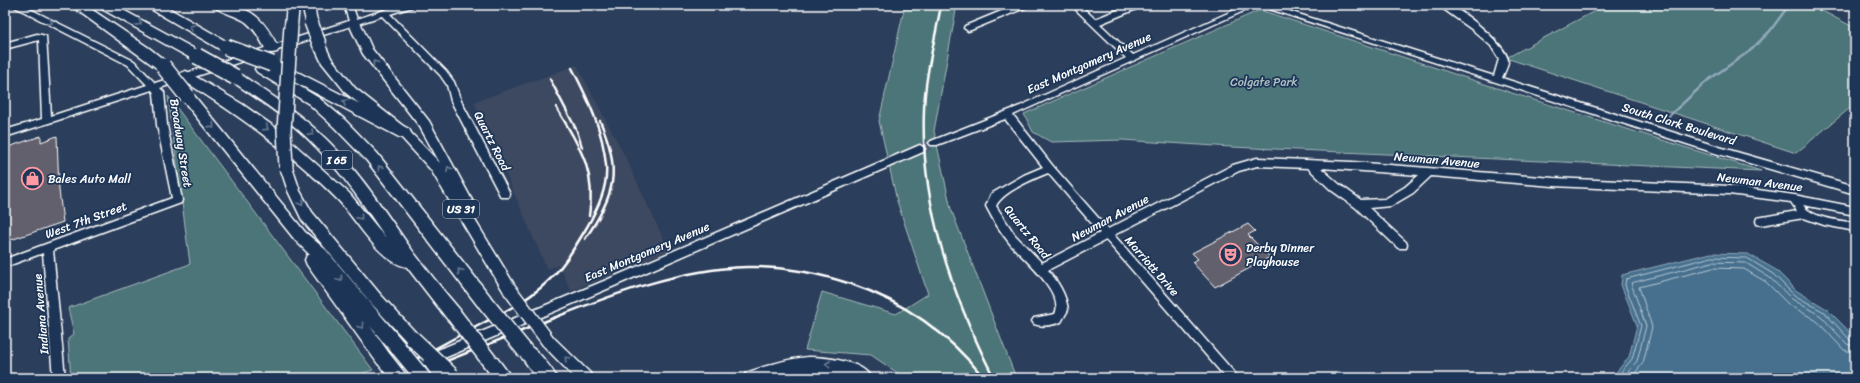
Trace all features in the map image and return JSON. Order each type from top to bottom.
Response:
[{"type":"highway","points":[[76,5],[144,51],[163,66],[300,236],[320,254],[423,378]]},
{"type":"highway","name":"I 65","points":[[104,5],[235,77],[275,103],[307,129],[333,155],[372,204],[415,267],[503,378]]},
{"type":"highway","name":"I 65","points":[[153,5],[226,47],[267,66],[314,101],[366,151],[484,302],[548,378]]},
{"type":"highway","points":[[219,5],[237,10],[251,18],[260,27],[272,49]]},
{"type":"highway","points":[[267,66],[404,133]]},
{"type":"highway","points":[[186,76],[237,108],[271,132],[344,197],[383,244],[415,267]]},
{"type":"highway","points":[[300,236],[312,259],[399,378]]},
{"type":"highway","points":[[413,339],[449,377]]},
{"type":"main road","points":[[293,5],[284,130],[286,167],[294,191],[307,216],[331,246],[413,339]]},
{"type":"main road","name":"US 31","points":[[308,5],[311,22],[326,60],[351,92],[404,133],[436,167],[510,290],[548,341],[585,378]]},
{"type":"main road","points":[[354,22],[367,51],[425,124],[481,230],[488,255]]},
{"type":"main road","points":[[751,378],[781,366],[816,362],[834,364],[850,370],[864,378]]},
{"type":"main road","points":[[778,378],[808,373],[838,378]]},
{"type":"street","name":"Broadway Street","points":[[14,5],[123,59],[136,68],[160,94],[162,125],[177,200]]},
{"type":"street","points":[[348,5],[354,22]]},
{"type":"street","points":[[5,134],[409,5]]},
{"type":"street","points":[[968,28],[1024,5]]},
{"type":"street","points":[[1075,5],[1131,58]]},
{"type":"street","points":[[1094,23],[1138,5]]},
{"type":"street","name":"East Montgomery Avenue","points":[[934,143],[1007,114],[1253,5]]},
{"type":"street","points":[[1261,5],[1288,13]]},
{"type":"street","points":[[1276,5],[1288,13]]},
{"type":"street","points":[[1448,6],[1484,35],[1500,51],[1503,60],[1497,80]]},
{"type":"street","name":"Quartz Road","points":[[384,13],[444,73],[451,84],[456,101],[504,194]]},
{"type":"street","name":"South Clark Boulevard","points":[[1288,13],[1718,150],[1855,190]]},
{"type":"street","points":[[5,46],[37,37],[41,37],[43,40],[47,120]]},
{"type":"street","name":"Marriott Drive","points":[[1007,114],[1049,168],[1233,378]]},
{"type":"street","name":"East Montgomery Avenue","points":[[384,378],[608,284],[920,149]]},
{"type":"street","name":"Newman Avenue","points":[[1040,269],[1195,188],[1246,164],[1264,162],[1553,182],[1729,190],[1794,199],[1855,211]]},
{"type":"street","points":[[1310,164],[1335,187],[1359,204],[1402,245]]},
{"type":"street","name":"Quartz Road","points":[[1038,321],[1056,320],[1062,313],[1062,300],[1054,286],[997,218],[991,206],[995,197],[1027,178],[1049,168]]},
{"type":"street","points":[[1359,204],[1387,203],[1409,190],[1428,173]]},
{"type":"street","points":[[1794,199],[1804,214]]},
{"type":"street","name":"West 7th Street","points":[[5,263],[177,200]]},
{"type":"street","points":[[1761,221],[1804,214],[1824,221],[1855,227]]},
{"type":"street","name":"Indiana Avenue","points":[[48,248],[60,378]]},
{"type":"shaded area","points":[[577,65],[626,158],[669,251],[571,291],[559,265],[547,269],[474,102]]},
{"type":"green space","points":[[905,5],[957,5],[934,131],[951,209],[1016,378],[905,378],[871,355],[805,350],[822,292],[896,314],[928,294],[897,201],[879,121]]},
{"type":"green space","points":[[1606,5],[1811,5],[1855,28],[1855,104],[1796,153],[1506,58]]},
{"type":"green space","name":"Colgate Park","points":[[1260,10],[1512,93],[1761,171],[1231,147],[1122,140],[1051,142],[1033,132],[1024,114]]},
{"type":"green space","points":[[168,96],[373,370],[346,378],[71,378],[68,339],[74,334],[68,308],[190,264]]},
{"type":"water","points":[[1711,253],[1748,254],[1776,270],[1797,291],[1827,309],[1846,328],[1855,340],[1855,378],[1611,378],[1629,357],[1637,325],[1621,285],[1622,275]]},
{"type":"building","name":"Bales Auto Mall","points":[[41,136],[41,142],[57,136],[59,190],[63,222],[5,242],[5,148]]},
{"type":"building","name":"Derby Dinner Playhouse","points":[[1248,224],[1255,231],[1248,235],[1270,257],[1215,287],[1192,262],[1198,259],[1192,253]]},
{"type":"waterway","points":[[1669,116],[1707,81],[1751,50],[1770,31],[1789,5]]},
{"type":"tunnel","points":[[920,149],[934,143]]},
{"type":"railway","points":[[941,5],[928,71],[925,97],[924,145],[927,180],[933,215],[952,282],[979,347],[994,378]]},
{"type":"railway","points":[[383,378],[508,310],[527,298],[551,278],[563,264],[578,242],[591,220],[604,189],[606,165],[602,139],[594,115],[572,68]]},
{"type":"railway","points":[[550,79],[577,131],[582,147]]},
{"type":"railway","points":[[556,107],[572,133],[584,158],[588,171],[591,199],[589,216]]},
{"type":"railway","points":[[585,239],[603,209],[609,196],[612,182],[613,169],[611,154],[607,138],[600,121]]},
{"type":"railway","points":[[403,378],[575,310],[647,284],[697,272],[747,267],[800,271],[851,284],[871,291],[907,310],[940,333],[956,347],[984,378]]},
{"type":"place","name":"Bales Auto Mall","points":[[32,179]]},
{"type":"place","name":"Derby Dinner Playhouse","points":[[1231,255]]}]
